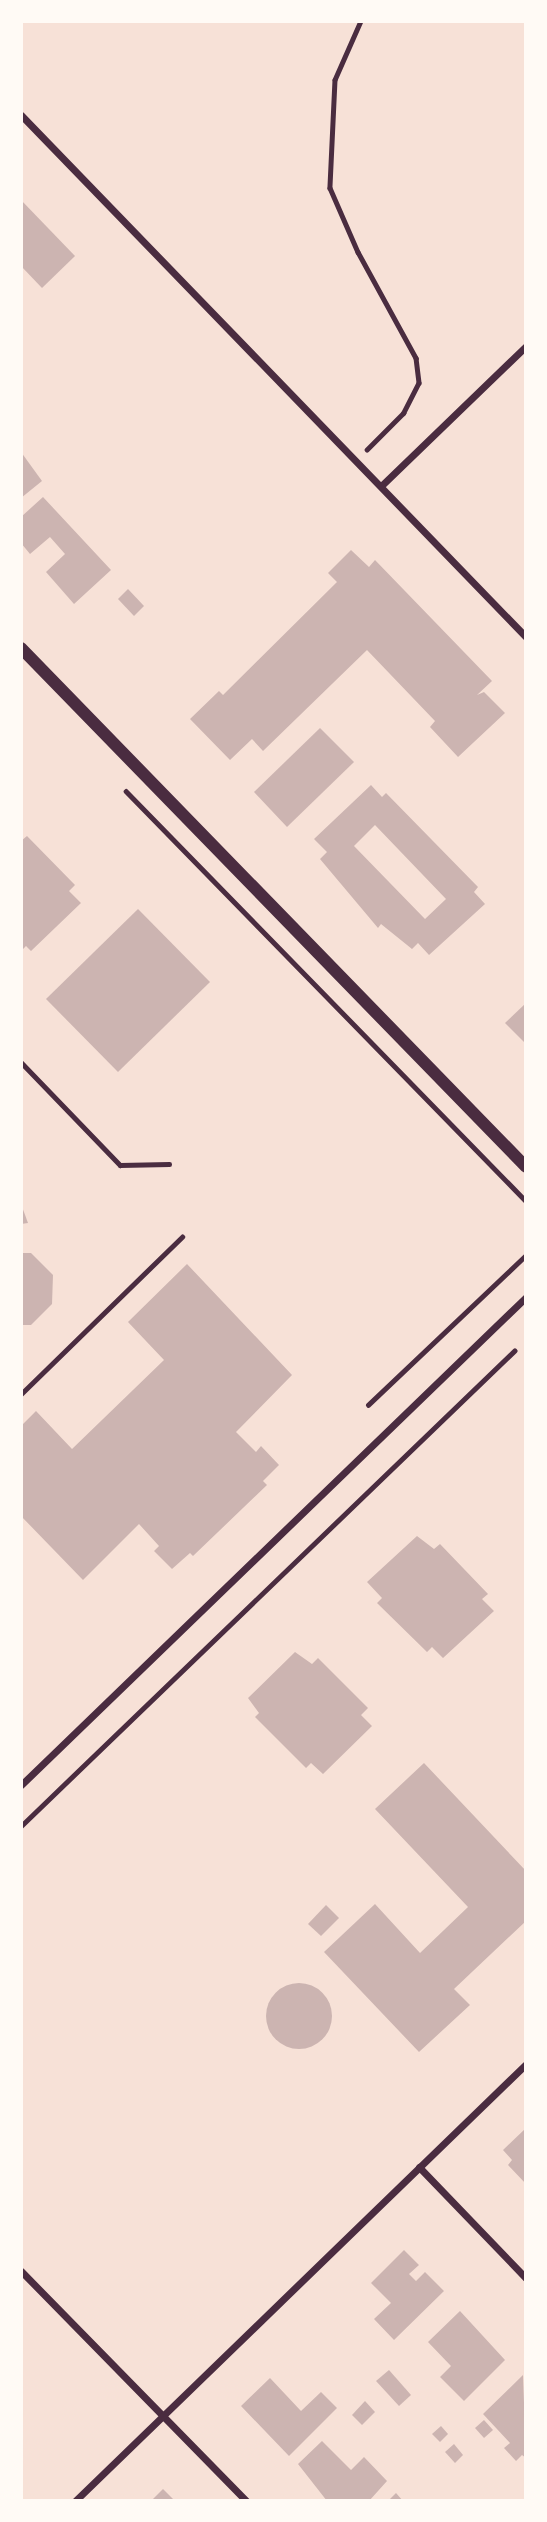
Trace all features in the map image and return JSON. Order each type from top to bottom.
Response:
[{"type":"street","points":[[21,115],[526,637]]},
{"type":"street","points":[[381,486],[526,346]]},
{"type":"street","points":[[519,352],[526,359]]},
{"type":"street","points":[[21,648],[526,1167]]},
{"type":"street","points":[[21,1785],[526,1297]]},
{"type":"street","points":[[75,2501],[526,2064]]},
{"type":"street","points":[[419,2168],[526,2278]]},
{"type":"street","points":[[21,2271],[246,2501]]},
{"type":"path","points":[[356,461],[404,413],[419,383],[416,358],[358,252],[330,188],[335,80],[361,21]]},
{"type":"path","points":[[126,791],[526,1201]]},
{"type":"path","points":[[21,1062],[120,1166],[169,1164]]},
{"type":"path","points":[[21,1394],[182,1237]]},
{"type":"path","points":[[368,1405],[526,1255]]},
{"type":"path","points":[[21,1826],[514,1352]]},
{"type":"building","points":[[21,200],[75,256],[42,288],[21,266]]},
{"type":"building","points":[[21,452],[42,481],[21,498]]},
{"type":"building","points":[[43,497],[111,570],[74,604],[46,572],[65,554],[50,537],[30,554],[21,543],[21,517]]},
{"type":"building","points":[[351,550],[369,567],[375,560],[492,681],[477,695],[484,692],[505,713],[458,757],[430,727],[435,721],[367,650],[263,751],[252,739],[230,760],[190,719],[219,691],[223,695],[337,582],[328,573]]},
{"type":"building","points":[[128,589],[144,606],[134,616],[118,599]]},
{"type":"building","points":[[320,728],[354,762],[287,827],[254,792]]},
{"type":"building","points":[[371,785],[382,797],[386,793],[478,887],[474,892],[485,904],[429,955],[418,943],[412,949],[381,924],[378,928],[320,859],[327,852],[314,839]],"holes":[[[375,825],[446,899],[425,919],[354,846]]]},
{"type":"building","points":[[27,836],[75,885],[69,891],[81,903],[31,951],[26,946],[21,951],[21,841]]},
{"type":"building","points":[[138,909],[210,982],[118,1072],[46,999]]},
{"type":"building","points":[[526,1003],[526,1044],[505,1023]]},
{"type":"building","points":[[21,1204],[28,1223],[21,1224]]},
{"type":"building","points":[[21,1253],[31,1253],[53,1275],[52,1304],[31,1325],[21,1325]]},
{"type":"building","points":[[187,1264],[292,1375],[236,1432],[256,1452],[261,1446],[279,1465],[263,1481],[267,1485],[193,1556],[190,1553],[172,1569],[154,1551],[159,1546],[139,1524],[83,1580],[21,1516],[21,1426],[36,1411],[72,1449],[164,1360],[128,1322]]},
{"type":"building","points":[[417,1536],[434,1549],[440,1544],[488,1594],[482,1599],[494,1611],[443,1658],[432,1647],[427,1652],[377,1603],[382,1598],[367,1582]]},
{"type":"building","points":[[295,1652],[312,1664],[318,1658],[368,1708],[361,1715],[372,1726],[323,1774],[311,1763],[306,1768],[255,1717],[259,1713],[248,1698]]},
{"type":"building","points":[[424,1763],[526,1871],[526,1921],[454,1989],[470,2005],[419,2052],[324,1952],[375,1904],[420,1953],[468,1907],[375,1809]]},
{"type":"building","points":[[326,1905],[339,1918],[321,1936],[308,1924]]},
{"type":"building","points":[[299,1983],[312,1986],[322,1993],[329,2003],[332,2016],[329,2029],[322,2039],[312,2046],[299,2049],[286,2046],[276,2039],[269,2029],[266,2016],[269,2003],[276,1993],[286,1986]]},
{"type":"building","points":[[526,2128],[526,2184],[508,2165],[512,2160],[503,2150]]},
{"type":"building","points":[[404,2250],[419,2265],[409,2274],[416,2281],[425,2272],[444,2291],[394,2340],[374,2319],[391,2303],[371,2283]]},
{"type":"building","points":[[460,2311],[505,2360],[464,2401],[440,2377],[451,2366],[428,2342]]},
{"type":"building","points":[[389,2370],[411,2395],[399,2406],[376,2381]]},
{"type":"building","points":[[523,2375],[526,2458],[522,2455],[516,2461],[504,2448],[510,2443],[483,2414]]},
{"type":"building","points":[[270,2378],[301,2411],[321,2392],[337,2408],[289,2456],[241,2406]]},
{"type":"building","points":[[365,2401],[375,2412],[362,2425],[352,2415]]},
{"type":"building","points":[[484,2420],[493,2430],[484,2438],[475,2428]]},
{"type":"building","points":[[441,2426],[448,2434],[440,2442],[432,2434]]},
{"type":"building","points":[[322,2441],[351,2470],[364,2457],[387,2481],[369,2501],[327,2501],[298,2464]]},
{"type":"building","points":[[454,2444],[463,2455],[455,2463],[445,2452]]},
{"type":"building","points":[[163,2489],[175,2501],[151,2501]]},
{"type":"building","points":[[396,2493],[403,2501],[388,2501]]}]
